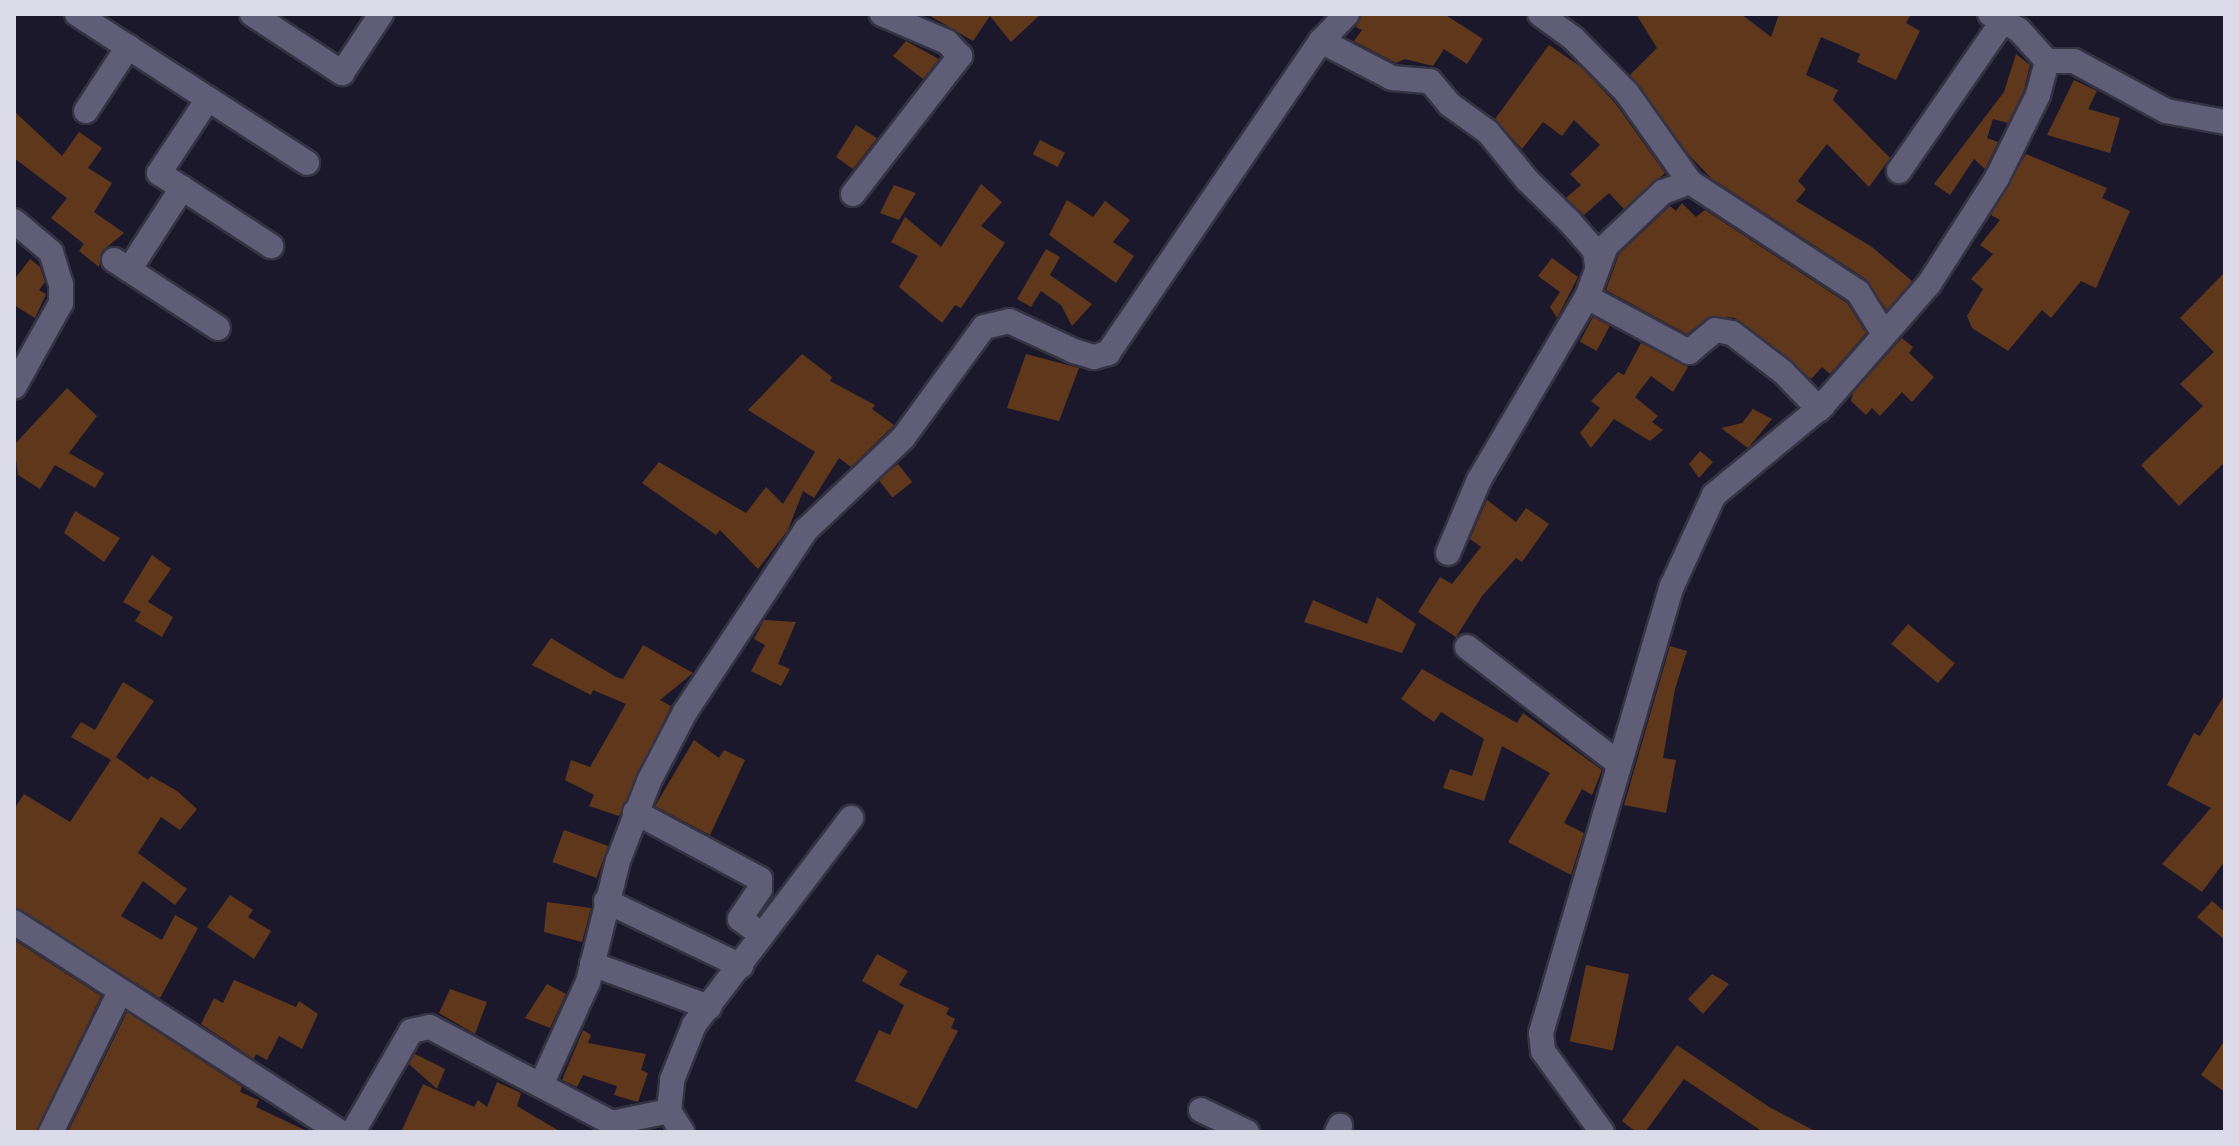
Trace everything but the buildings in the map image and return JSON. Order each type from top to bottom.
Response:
[{"type":"street","points":[[77,14],[307,163]]},
{"type":"street","points":[[252,14],[342,73],[381,14]]},
{"type":"street","points":[[853,194],[960,56],[947,42],[882,14]]},
{"type":"street","points":[[541,1085],[588,982],[606,901],[635,812],[685,712],[806,530],[903,438],[984,327],[1009,321],[1074,351],[1094,357],[1108,353],[1321,41],[1347,14]]},
{"type":"street","points":[[1540,14],[1573,38],[1627,93],[1690,182],[1858,292],[1884,334]]},
{"type":"street","points":[[1602,1132],[1543,1051],[1541,1033],[1672,586],[1704,509],[1728,482],[1819,409],[1936,275],[1980,208],[2038,95],[2047,61],[2038,47],[1996,18],[1899,171]]},
{"type":"street","points":[[1321,41],[1392,78],[1430,81],[1449,104],[1488,132],[1570,222],[1595,251],[1597,266]]},
{"type":"street","points":[[86,111],[128,47]]},
{"type":"street","points":[[2047,61],[2074,61],[2166,111],[2225,122]]},
{"type":"street","points":[[208,99],[159,173],[271,246]]},
{"type":"street","points":[[1448,553],[1474,489],[1587,297],[1606,246],[1640,208],[1690,182]]},
{"type":"street","points":[[182,188],[121,265],[218,328]]},
{"type":"street","points":[[14,221],[51,252],[61,284],[61,303],[23,353],[14,387]]},
{"type":"street","points":[[1587,297],[1689,352],[1715,330],[1732,333],[1783,372],[1819,409]]},
{"type":"street","points":[[1467,647],[1618,763]]},
{"type":"street","points":[[635,812],[760,879],[760,889],[740,919],[761,934]]},
{"type":"street","points":[[682,1132],[669,1111],[684,1043],[761,934],[851,818]]},
{"type":"street","points":[[606,901],[741,966]]},
{"type":"street","points":[[14,922],[340,1132]]},
{"type":"street","points":[[592,964],[709,1007]]},
{"type":"street","points":[[51,1132],[120,992]]},
{"type":"street","points":[[353,1132],[411,1031],[444,1031],[474,1053],[612,1123],[669,1111]]},
{"type":"street","points":[[1201,1110],[1247,1132]]}]
